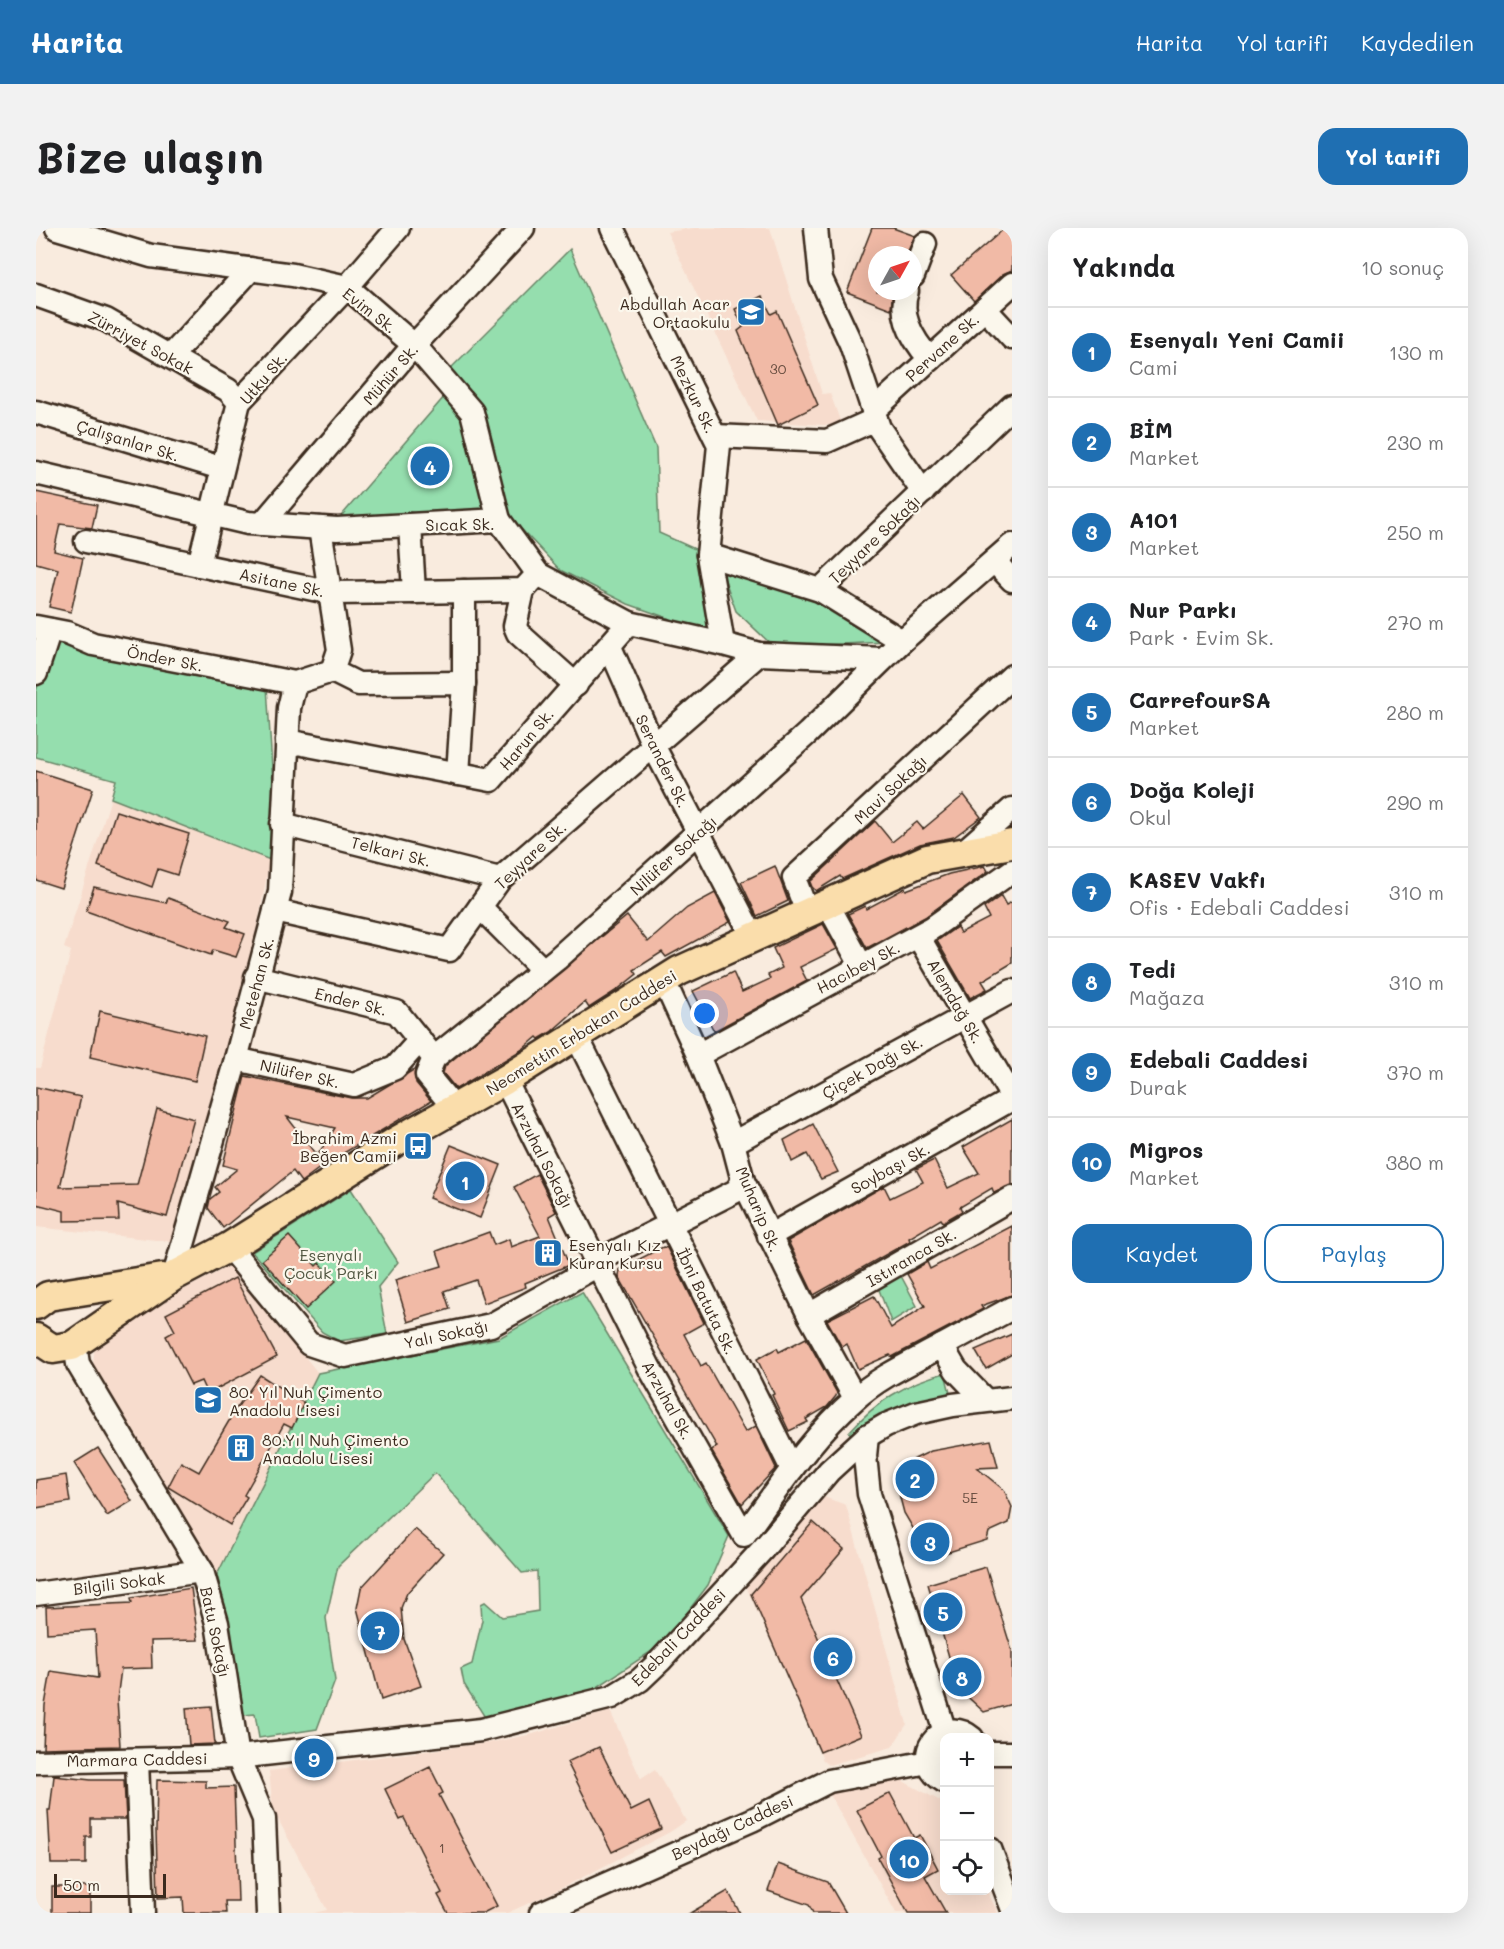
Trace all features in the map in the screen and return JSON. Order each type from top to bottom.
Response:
[{"type":"main road","name":"Necmettin Erbakan Caddesi","points":[[60,1348],[174,1276],[229,1247],[395,1142],[505,1080],[664,981],[817,907],[927,859],[1012,844]]},
{"type":"main road","name":"Necmettin Erbakan Caddesi","points":[[36,1305],[48,1296],[66,1295],[174,1276]]},
{"type":"main road","points":[[60,1348],[84,1332],[85,1314],[74,1299],[66,1295]]},
{"type":"street","name":"Evim Sk.","points":[[57,228],[150,256],[251,269],[347,287],[414,346],[472,412],[499,520]]},
{"type":"street","name":"Utku Sk.","points":[[199,565],[209,515],[239,402],[347,287],[398,228]]},
{"type":"street","name":"Mühür Sk.","points":[[262,524],[414,346],[523,228]]},
{"type":"street","name":"Mezkur Sk.","points":[[612,228],[719,445],[708,555],[723,644]]},
{"type":"street","points":[[816,228],[821,279],[851,344],[879,429],[923,492]]},
{"type":"street","points":[[922,252],[925,244]]},
{"type":"street","points":[[171,356],[251,269]]},
{"type":"street","name":"Pervane Sk.","points":[[715,436],[827,441],[874,415],[930,359],[1012,284]]},
{"type":"street","name":"Zürriyet Sokak","points":[[36,296],[106,320],[228,390],[239,402]]},
{"type":"street","points":[[904,300],[906,318],[915,342],[930,359]]},
{"type":"street","points":[[985,309],[1012,338]]},
{"type":"street","name":"Teyyare Sokağı","points":[[708,555],[820,590],[1012,406]]},
{"type":"street","name":"Çalışanlar Sk.","points":[[36,412],[221,468]]},
{"type":"street","name":"Sıcak Sk.","points":[[36,473],[209,515],[262,524],[320,528],[499,520],[530,582],[629,623],[759,654],[883,659]]},
{"type":"street","points":[[410,525],[414,592]]},
{"type":"street","points":[[320,528],[332,593],[339,650],[332,670]]},
{"type":"street","name":"Asitane Sk.","points":[[86,541],[332,593],[464,591],[530,582]]},
{"type":"street","name":"Nilüfer Sokağı","points":[[434,1058],[543,970],[808,733],[902,641],[1012,545]]},
{"type":"street","points":[[994,561],[1012,580]]},
{"type":"street","points":[[530,582],[515,626],[518,633],[576,686]]},
{"type":"street","points":[[820,590],[902,641]]},
{"type":"street","points":[[458,774],[464,683],[464,591]]},
{"type":"street","name":"Harun Sk.","points":[[287,741],[491,780],[558,701],[576,686],[629,623]]},
{"type":"street","points":[[36,673],[43,629]]},
{"type":"street","name":"Önder Sk.","points":[[43,629],[93,644],[295,683]]},
{"type":"street","name":"Serander Sk.","points":[[610,647],[654,747],[753,937]]},
{"type":"street","name":"Teyyare Sk.","points":[[275,911],[449,950],[500,879],[759,654]]},
{"type":"street","points":[[295,683],[332,670],[358,684],[464,683]]},
{"type":"street","name":"Mavi Sokağı","points":[[817,907],[794,878],[1012,676]]},
{"type":"street","name":"Metehan Sk.","points":[[174,1276],[236,1059],[280,892],[289,708],[295,683]]},
{"type":"street","points":[[962,853],[1012,808]]},
{"type":"street","name":"Telkari Sk.","points":[[282,824],[500,879]]},
{"type":"street","name":"Hacıbey Sk.","points":[[698,1055],[918,936],[1012,871]]},
{"type":"street","points":[[480,907],[543,970]]},
{"type":"street","points":[[817,907],[861,965]]},
{"type":"street","name":"Alemdağ Sk.","points":[[918,936],[1012,1098]]},
{"type":"street","name":"Ender Sk.","points":[[256,977],[397,1012],[434,1058]]},
{"type":"street","name":"Muharip Sk.","points":[[664,981],[698,1055],[733,1143],[743,1181],[768,1236],[855,1398]]},
{"type":"street","name":"Çiçek Dağı Sk.","points":[[733,1143],[1012,991]]},
{"type":"street","name":"İbni Batuta Sk.","points":[[576,1035],[792,1469]]},
{"type":"street","name":"Nilüfer Sk.","points":[[236,1059],[354,1085],[395,1068],[420,1040]]},
{"type":"street","points":[[434,1058],[427,1075],[454,1109]]},
{"type":"street","name":"Arzuhal Sokağı","points":[[505,1080],[597,1261]]},
{"type":"street","name":"Soybaşı Sk.","points":[[768,1236],[1012,1098]]},
{"type":"street","name":"Yalı Sokağı","points":[[229,1247],[309,1344],[345,1356],[491,1325],[591,1269],[597,1261],[736,1191],[743,1181]]},
{"type":"street","name":"Istıranca Sk.","points":[[809,1315],[1012,1198]]},
{"type":"street","name":"Arzuhal Sk.","points":[[597,1261],[649,1366],[744,1535],[792,1469]]},
{"type":"street","points":[[792,1469],[855,1398],[892,1373],[1012,1308]]},
{"type":"street","points":[[942,1346],[956,1370],[985,1400]]},
{"type":"street","name":"Batu Sokağı","points":[[60,1348],[202,1571],[217,1623],[238,1757],[264,1820],[268,1913]]},
{"type":"street","name":"Edebali Caddesi","points":[[238,1757],[481,1730],[612,1697],[640,1680],[660,1661],[763,1549],[829,1471],[867,1436],[886,1425],[916,1413],[985,1400],[1012,1398]]},
{"type":"street","points":[[867,1436],[865,1456],[869,1494],[945,1732]]},
{"type":"street","points":[[829,1471],[841,1471],[853,1477],[869,1494]]},
{"type":"street","name":"Bilgili Sokak","points":[[36,1594],[202,1571]]},
{"type":"street","points":[[940,1777],[932,1770],[928,1762],[929,1747],[939,1735],[945,1732],[961,1731],[965,1733]]},
{"type":"street","points":[[994,1754],[1012,1753]]},
{"type":"street","name":"Marmara Caddesi","points":[[36,1762],[238,1757]]},
{"type":"street","points":[[137,1760],[143,1913]]},
{"type":"street","name":"Beydağı Caddesi","points":[[541,1913],[752,1820],[829,1781],[928,1762]]},
{"type":"street","points":[[994,1860],[1012,1907]]},
{"type":"shaded area","name":"Abdullah Acar Ortaokulu","points":[[694,228],[770,228],[822,394],[830,393],[842,426],[757,421],[667,232]]},
{"type":"shaded area","points":[[111,798],[270,860],[243,999],[210,1101],[174,1242],[36,1227],[36,1068],[40,1068],[71,951],[64,948]]},
{"type":"shaded area","name":"80. Yıl Nuh Çimento Anadolu Lisesi","points":[[231,1265],[318,1373],[220,1573],[215,1571],[131,1428],[93,1370],[94,1352],[108,1329]]},
{"type":"shaded area","points":[[821,1496],[846,1505],[907,1724],[892,1747],[829,1765],[823,1760],[745,1584]]},
{"type":"shaded area","points":[[610,1711],[641,1779],[655,1770],[686,1821],[670,1832],[560,1889],[507,1913],[314,1913],[327,1910],[273,1810],[269,1771],[488,1743],[533,1734]]},
{"type":"shaded area","points":[[901,1780],[940,1801],[940,1895],[989,1895],[998,1913],[896,1913],[829,1793],[865,1784]]},
{"type":"green space","points":[[570,249],[656,448],[659,533],[695,549],[716,635],[628,604],[560,570],[509,516],[478,409],[450,369]]},
{"type":"green space","points":[[445,396],[463,420],[488,513],[336,522]]},
{"type":"green space","points":[[722,572],[819,598],[887,642],[774,647],[736,611]]},
{"type":"green space","points":[[52,641],[267,686],[275,817],[270,860],[111,798],[116,780],[36,757],[36,691]]},
{"type":"green space","name":"Esenyalı Çocuk Parkı","points":[[351,1189],[398,1262],[378,1287],[387,1334],[339,1341],[322,1332],[252,1252]]},
{"type":"green space","points":[[900,1274],[917,1306],[891,1322],[878,1287]]},
{"type":"green space","points":[[582,1292],[729,1536],[708,1585],[664,1643],[590,1692],[486,1719],[464,1684],[461,1669],[472,1664],[482,1620],[481,1604],[485,1602],[502,1617],[538,1611],[537,1571],[522,1573],[435,1473],[338,1566],[326,1618],[335,1681],[317,1729],[259,1738],[255,1714],[244,1715],[225,1606],[217,1575],[318,1373],[499,1338]]},
{"type":"green space","points":[[945,1373],[951,1397],[853,1437],[849,1432],[859,1421],[892,1395],[917,1382]]},
{"type":"building","points":[[872,228],[893,228],[915,236],[910,246],[868,246],[868,300],[892,300],[891,309],[847,292]]},
{"type":"building","points":[[1005,228],[1012,228],[1012,270],[1003,274],[974,301],[951,275]]},
{"type":"building","points":[[762,296],[771,314],[777,311],[818,405],[778,425],[738,331],[743,327],[735,309]]},
{"type":"building","points":[[36,492],[97,505],[92,528],[60,524],[54,551],[83,558],[71,612],[49,607],[58,569],[36,563]]},
{"type":"building","points":[[36,771],[93,789],[61,888],[36,880]]},
{"type":"building","points":[[964,795],[981,817],[954,837],[920,844],[842,879],[840,876],[816,891],[812,887],[810,882],[875,821],[892,842],[917,822],[923,829]]},
{"type":"building","points":[[116,811],[189,834],[177,875],[158,869],[152,887],[98,866]]},
{"type":"building","points":[[775,866],[788,901],[757,916],[741,882]]},
{"type":"building","points":[[985,866],[988,871],[925,917],[867,948],[848,914],[865,906],[866,909],[905,888],[906,890],[949,874]]},
{"type":"building","points":[[94,887],[166,903],[168,898],[230,921],[226,927],[245,934],[236,957],[213,950],[211,955],[86,911]]},
{"type":"building","points":[[715,893],[730,922],[666,957],[662,952],[634,970],[637,974],[617,990],[589,1008],[585,1002],[551,1032],[539,1039],[537,1037],[523,1049],[456,1089],[443,1073],[445,1066],[627,916],[648,942],[687,908]]},
{"type":"building","points":[[1001,896],[1006,905],[1012,902],[1012,963],[982,981],[987,989],[970,998],[937,941],[957,927],[960,933],[989,918],[984,908]]},
{"type":"building","points":[[823,924],[837,949],[800,967],[807,981],[714,1031],[693,991],[733,972],[742,992],[770,979],[768,975],[782,968],[773,948]]},
{"type":"building","points":[[100,1011],[205,1036],[195,1081],[90,1057]]},
{"type":"building","points":[[415,1069],[416,1083],[431,1101],[325,1164],[301,1182],[293,1171],[223,1228],[208,1208],[210,1199],[219,1192],[215,1187],[237,1169],[223,1165],[245,1076],[351,1098],[367,1098]],"holes":[[[287,1117],[335,1128],[317,1156]]]},
{"type":"building","points":[[36,1087],[81,1097],[60,1187],[137,1185],[157,1109],[194,1119],[167,1217],[118,1204],[119,1220],[64,1221],[64,1211],[36,1204]]},
{"type":"building","points":[[1012,1119],[1012,1185],[994,1193],[992,1188],[960,1207],[962,1211],[943,1222],[941,1219],[909,1238],[910,1241],[814,1295],[788,1241],[884,1186],[890,1198],[923,1182],[916,1169],[934,1160],[948,1188],[979,1173],[963,1147]]},
{"type":"building","points":[[813,1124],[838,1172],[821,1179],[807,1154],[792,1162],[784,1140]]},
{"type":"building","points":[[451,1145],[501,1165],[480,1218],[429,1198]]},
{"type":"building","points":[[537,1174],[556,1212],[549,1216],[569,1265],[525,1283],[526,1287],[484,1303],[476,1280],[444,1291],[450,1309],[408,1322],[395,1280],[442,1266],[437,1251],[489,1232],[494,1245],[509,1239],[511,1247],[540,1236],[514,1187]]},
{"type":"building","points":[[1012,1226],[1012,1295],[981,1306],[983,1309],[892,1357],[890,1355],[858,1369],[847,1344],[842,1347],[827,1320],[874,1296],[891,1328],[925,1306],[907,1274],[927,1262],[930,1269]]},
{"type":"building","points":[[289,1236],[316,1266],[319,1263],[336,1281],[306,1309],[262,1260]]},
{"type":"building","points":[[663,1247],[667,1248],[704,1323],[684,1334],[701,1366],[706,1363],[745,1432],[756,1426],[776,1468],[742,1504],[711,1450],[717,1447],[619,1277],[620,1269]]},
{"type":"building","points":[[235,1278],[277,1357],[207,1394],[201,1381],[191,1385],[166,1336],[175,1331],[166,1314]]},
{"type":"building","points":[[1012,1334],[1012,1354],[986,1369],[975,1350]]},
{"type":"building","points":[[806,1338],[837,1393],[827,1407],[806,1419],[808,1422],[789,1431],[757,1359],[777,1348],[779,1352]]},
{"type":"building","name":"80.Yıl Nuh Çimento Anadolu Lisesi","points":[[260,1375],[304,1403],[292,1428],[284,1424],[230,1525],[168,1487],[181,1462],[199,1472],[236,1409]]},
{"type":"building","points":[[991,1440],[998,1467],[977,1468],[1004,1490],[1012,1507],[1009,1523],[989,1532],[987,1540],[936,1556],[917,1535],[904,1513],[897,1486],[910,1461],[931,1451]]},
{"type":"building","points":[[98,1448],[132,1501],[107,1516],[74,1463]]},
{"type":"building","points":[[66,1475],[70,1502],[36,1508],[36,1480]]},
{"type":"building","points":[[813,1522],[844,1549],[801,1599],[861,1735],[820,1752],[751,1594]]},
{"type":"building","points":[[415,1529],[443,1553],[407,1593],[401,1608],[404,1639],[421,1686],[381,1700],[357,1608],[361,1588]]},
{"type":"building","points":[[986,1567],[1012,1651],[1012,1704],[984,1712],[958,1688],[928,1584]]},
{"type":"building","points":[[191,1588],[198,1640],[151,1641],[152,1668],[121,1669],[117,1700],[120,1746],[43,1748],[45,1705],[51,1671],[98,1678],[95,1630],[47,1633],[46,1607],[132,1603],[131,1598]]},
{"type":"building","points":[[211,1706],[215,1744],[189,1745],[186,1708]]},
{"type":"building","points":[[599,1747],[631,1811],[649,1802],[661,1829],[612,1852],[567,1762]]},
{"type":"building","points":[[430,1767],[443,1793],[439,1795],[497,1906],[483,1913],[448,1913],[438,1895],[442,1893],[404,1818],[400,1820],[385,1789]]},
{"type":"building","points":[[54,1776],[91,1780],[124,1780],[126,1819],[91,1819],[91,1837],[86,1837],[86,1864],[51,1864],[48,1810],[50,1810]]},
{"type":"building","points":[[157,1780],[206,1781],[206,1788],[234,1787],[238,1901],[225,1901],[226,1913],[184,1913],[183,1897],[158,1898]]},
{"type":"building","points":[[890,1793],[914,1838],[920,1835],[938,1869],[925,1876],[946,1913],[908,1913],[878,1858],[881,1856],[857,1810]]},
{"type":"building","points":[[778,1864],[828,1882],[846,1913],[813,1913],[809,1905],[768,1891]]},
{"type":"building","points":[[52,1887],[90,1887],[90,1913],[52,1913]]},
{"type":"building","points":[[728,1891],[740,1913],[690,1913]]},
{"type":"place","name":"Abdullah Acar Ortaokulu","points":[[751,312]]},
{"type":"place","name":"Nur Parkı","points":[[430,466]]},
{"type":"place","name":"İbrahim Azmi Beğen Camii","points":[[418,1146]]},
{"type":"place","name":"Esenyalı Yeni Camii","points":[[465,1181]]},
{"type":"place","name":"Esenyalı Kız Kuran Kursu","points":[[548,1253]]},
{"type":"place","name":"80. Yıl Nuh Çimento Anadolu Lisesi","points":[[208,1400]]},
{"type":"place","name":"80.Yıl Nuh Çimento Anadolu Lisesi","points":[[241,1448]]},
{"type":"place","name":"BİM","points":[[915,1479]]},
{"type":"place","name":"A101","points":[[930,1542]]},
{"type":"place","name":"CarrefourSA","points":[[943,1612]]},
{"type":"place","name":"KASEV Vakfı","points":[[380,1631]]},
{"type":"place","name":"Doğa Koleji","points":[[833,1657]]},
{"type":"place","name":"Tedi","points":[[962,1677]]},
{"type":"place","name":"Edebali̇ Caddesi̇","points":[[314,1758]]},
{"type":"place","name":"Migros","points":[[909,1859]]}]
